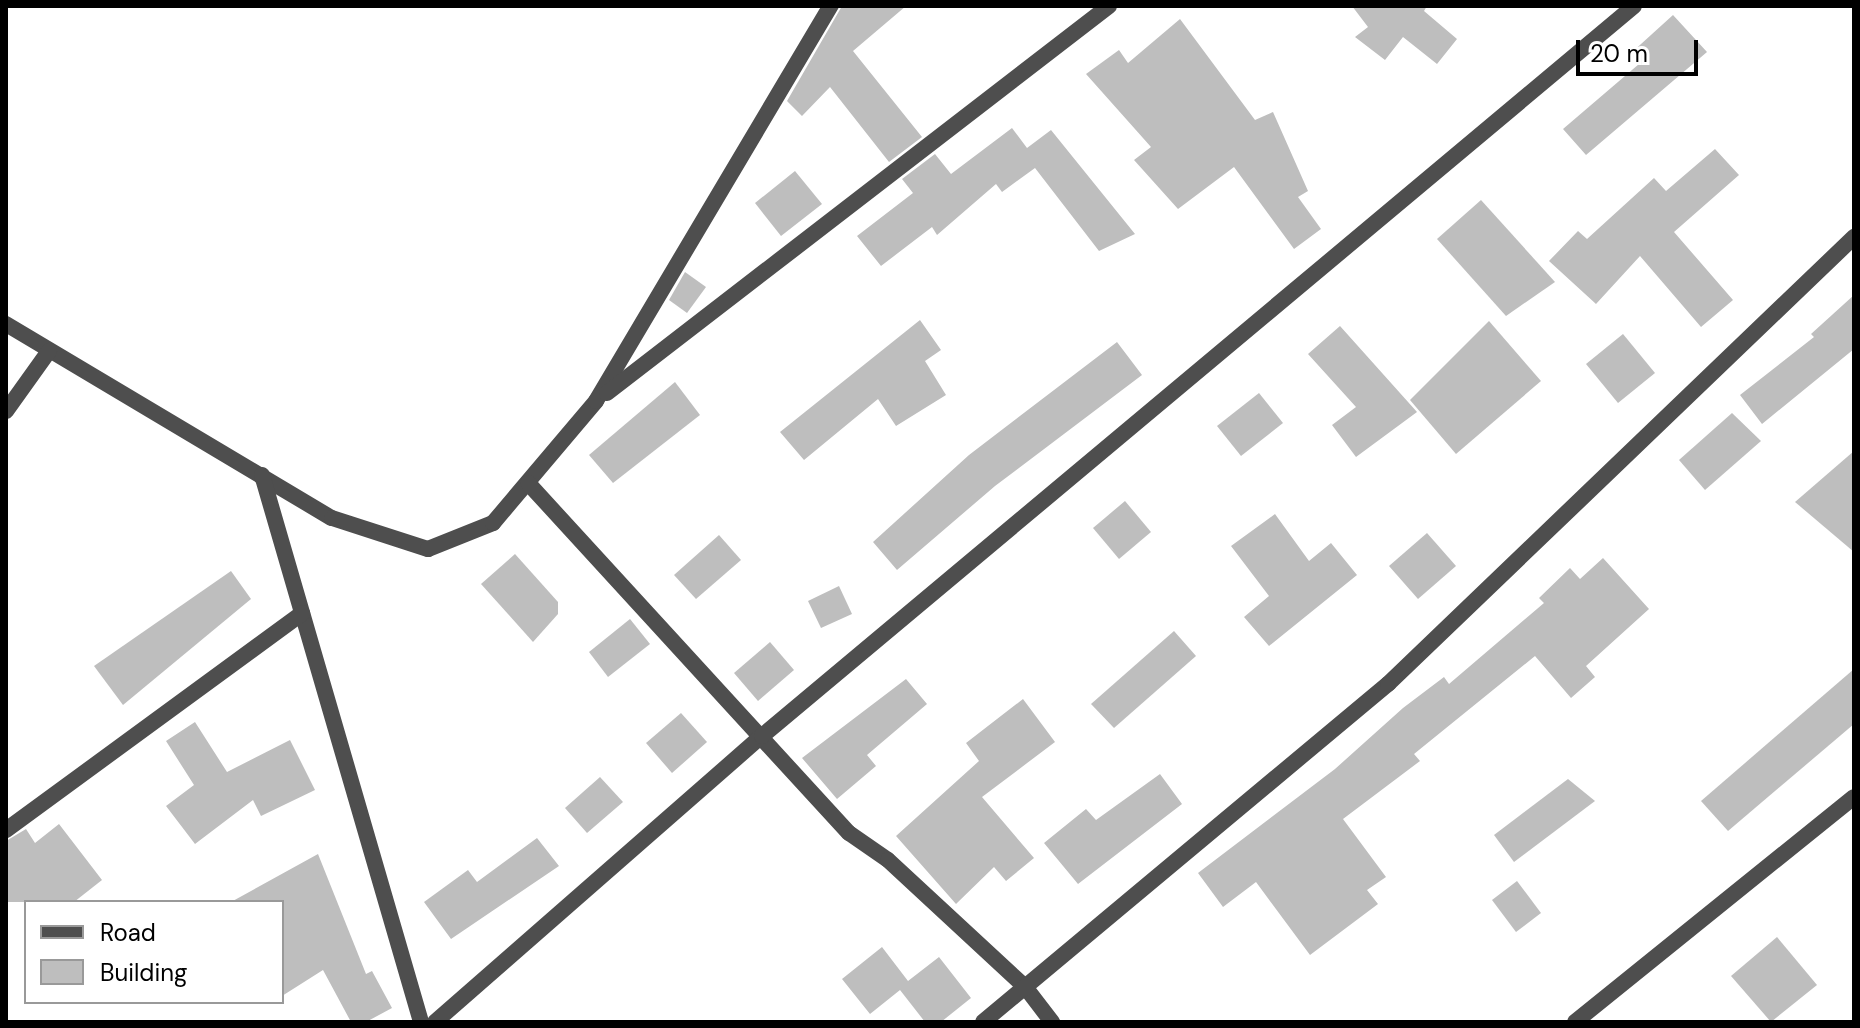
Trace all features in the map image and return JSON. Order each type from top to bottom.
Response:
[{"type":"street","points":[[6,324],[332,518],[428,549],[493,523],[596,401],[831,6]]},
{"type":"street","points":[[596,401],[1109,6]]},
{"type":"street","points":[[435,1022],[762,736],[1634,6]]},
{"type":"street","points":[[983,1022],[1388,684],[1854,237]]},
{"type":"street","points":[[6,411],[49,351]]},
{"type":"street","points":[[262,475],[421,1022]]},
{"type":"street","points":[[528,483],[849,833],[888,860],[1026,988],[1052,1022]]},
{"type":"street","points":[[6,830],[302,613]]},
{"type":"street","points":[[1575,1022],[1854,797]]},
{"type":"building","points":[[842,6],[906,6],[853,51],[922,137],[889,162],[830,87],[802,116],[787,101]]},
{"type":"building","points":[[1352,6],[1427,6],[1424,11],[1457,39],[1437,64],[1403,37],[1385,60],[1355,37],[1368,27]]},
{"type":"building","points":[[1673,15],[1707,52],[1586,155],[1563,129],[1639,64],[1630,54]]},
{"type":"building","points":[[1180,19],[1255,120],[1273,112],[1308,191],[1298,197],[1321,229],[1294,249],[1234,167],[1178,209],[1134,160],[1151,147],[1086,74],[1119,50],[1128,63]]},
{"type":"building","points":[[1012,128],[1027,148],[1051,130],[1135,234],[1099,251],[1035,168],[1002,192],[996,184],[937,235],[932,227],[881,266],[857,236],[913,193],[902,179],[935,154],[951,174]]},
{"type":"building","points":[[1715,149],[1739,175],[1674,232],[1733,300],[1701,327],[1640,256],[1596,304],[1549,261],[1578,231],[1587,239],[1654,178],[1666,191]]},
{"type":"building","points":[[795,171],[822,204],[781,236],[755,203]]},
{"type":"building","points":[[1481,200],[1555,282],[1506,316],[1437,239]]},
{"type":"building","points":[[685,272],[706,287],[687,313],[669,300]]},
{"type":"building","points":[[1854,295],[1854,349],[1762,424],[1740,395],[1814,337],[1811,334]]},
{"type":"building","points":[[920,320],[941,350],[925,361],[946,395],[896,426],[878,399],[804,460],[780,432]]},
{"type":"building","points":[[1489,321],[1541,381],[1456,454],[1410,400]]},
{"type":"building","points":[[1340,326],[1417,412],[1356,457],[1332,425],[1356,407],[1308,354]]},
{"type":"building","points":[[1623,334],[1655,373],[1618,403],[1586,364]]},
{"type":"building","points":[[1117,342],[1142,375],[995,486],[897,570],[873,542],[969,455]]},
{"type":"building","points":[[675,382],[700,415],[613,483],[589,455]]},
{"type":"building","points":[[1259,393],[1283,423],[1241,456],[1217,426]]},
{"type":"building","points":[[1732,413],[1761,441],[1705,490],[1679,460]]},
{"type":"building","points":[[1854,451],[1854,552],[1795,502]]},
{"type":"building","points":[[1125,501],[1151,532],[1119,559],[1093,528]]},
{"type":"building","points":[[1275,514],[1309,561],[1331,543],[1357,575],[1269,646],[1244,617],[1269,596],[1231,546]]},
{"type":"building","points":[[1427,533],[1456,566],[1418,599],[1389,566]]},
{"type":"building","points":[[719,535],[741,560],[696,599],[674,575]]},
{"type":"building","points":[[515,554],[558,602],[558,614],[533,642],[481,584]]},
{"type":"building","points":[[1603,558],[1649,609],[1586,666],[1595,677],[1571,698],[1535,656],[1414,754],[1420,761],[1343,819],[1386,877],[1367,890],[1378,904],[1310,955],[1256,882],[1223,907],[1198,873],[1335,769],[1403,708],[1444,677],[1449,684],[1544,603],[1539,598],[1570,568],[1580,579]]},
{"type":"building","points":[[231,571],[251,599],[123,705],[94,666]]},
{"type":"building","points":[[839,586],[852,614],[821,628],[808,601]]},
{"type":"building","points":[[630,619],[650,644],[608,677],[589,652]]},
{"type":"building","points":[[1174,631],[1196,656],[1114,728],[1091,704]]},
{"type":"building","points":[[770,642],[794,670],[758,701],[734,673]]},
{"type":"building","points":[[1854,669],[1854,724],[1728,831],[1701,801]]},
{"type":"building","points":[[906,679],[927,704],[867,755],[876,766],[837,799],[802,758]]},
{"type":"building","points":[[1023,699],[1055,742],[982,797],[1034,858],[1006,881],[994,867],[956,904],[896,836],[979,761],[966,743]]},
{"type":"building","points":[[681,713],[707,742],[672,773],[646,743]]},
{"type":"building","points":[[195,722],[227,772],[290,740],[315,790],[261,816],[253,800],[195,844],[166,806],[194,785],[166,741]]},
{"type":"building","points":[[1160,774],[1182,804],[1078,884],[1044,843],[1086,809],[1096,820]]},
{"type":"building","points":[[600,777],[623,802],[587,833],[565,808]]},
{"type":"building","points":[[1568,779],[1595,801],[1514,862],[1494,835]]},
{"type":"building","points":[[59,824],[102,880],[77,900],[6,902],[6,841],[26,829],[35,843]]},
{"type":"building","points":[[537,838],[559,866],[451,939],[424,902],[468,870],[477,882]]},
{"type":"building","points":[[318,854],[366,974],[372,971],[392,1008],[366,1022],[351,1022],[323,970],[284,995],[284,900],[235,900]]},
{"type":"building","points":[[1517,881],[1541,913],[1516,932],[1492,900]]},
{"type":"building","points":[[1777,937],[1817,985],[1771,1022],[1731,976]]},
{"type":"building","points":[[882,947],[908,981],[939,957],[971,998],[941,1022],[925,1022],[900,990],[870,1014],[842,979]]}]
